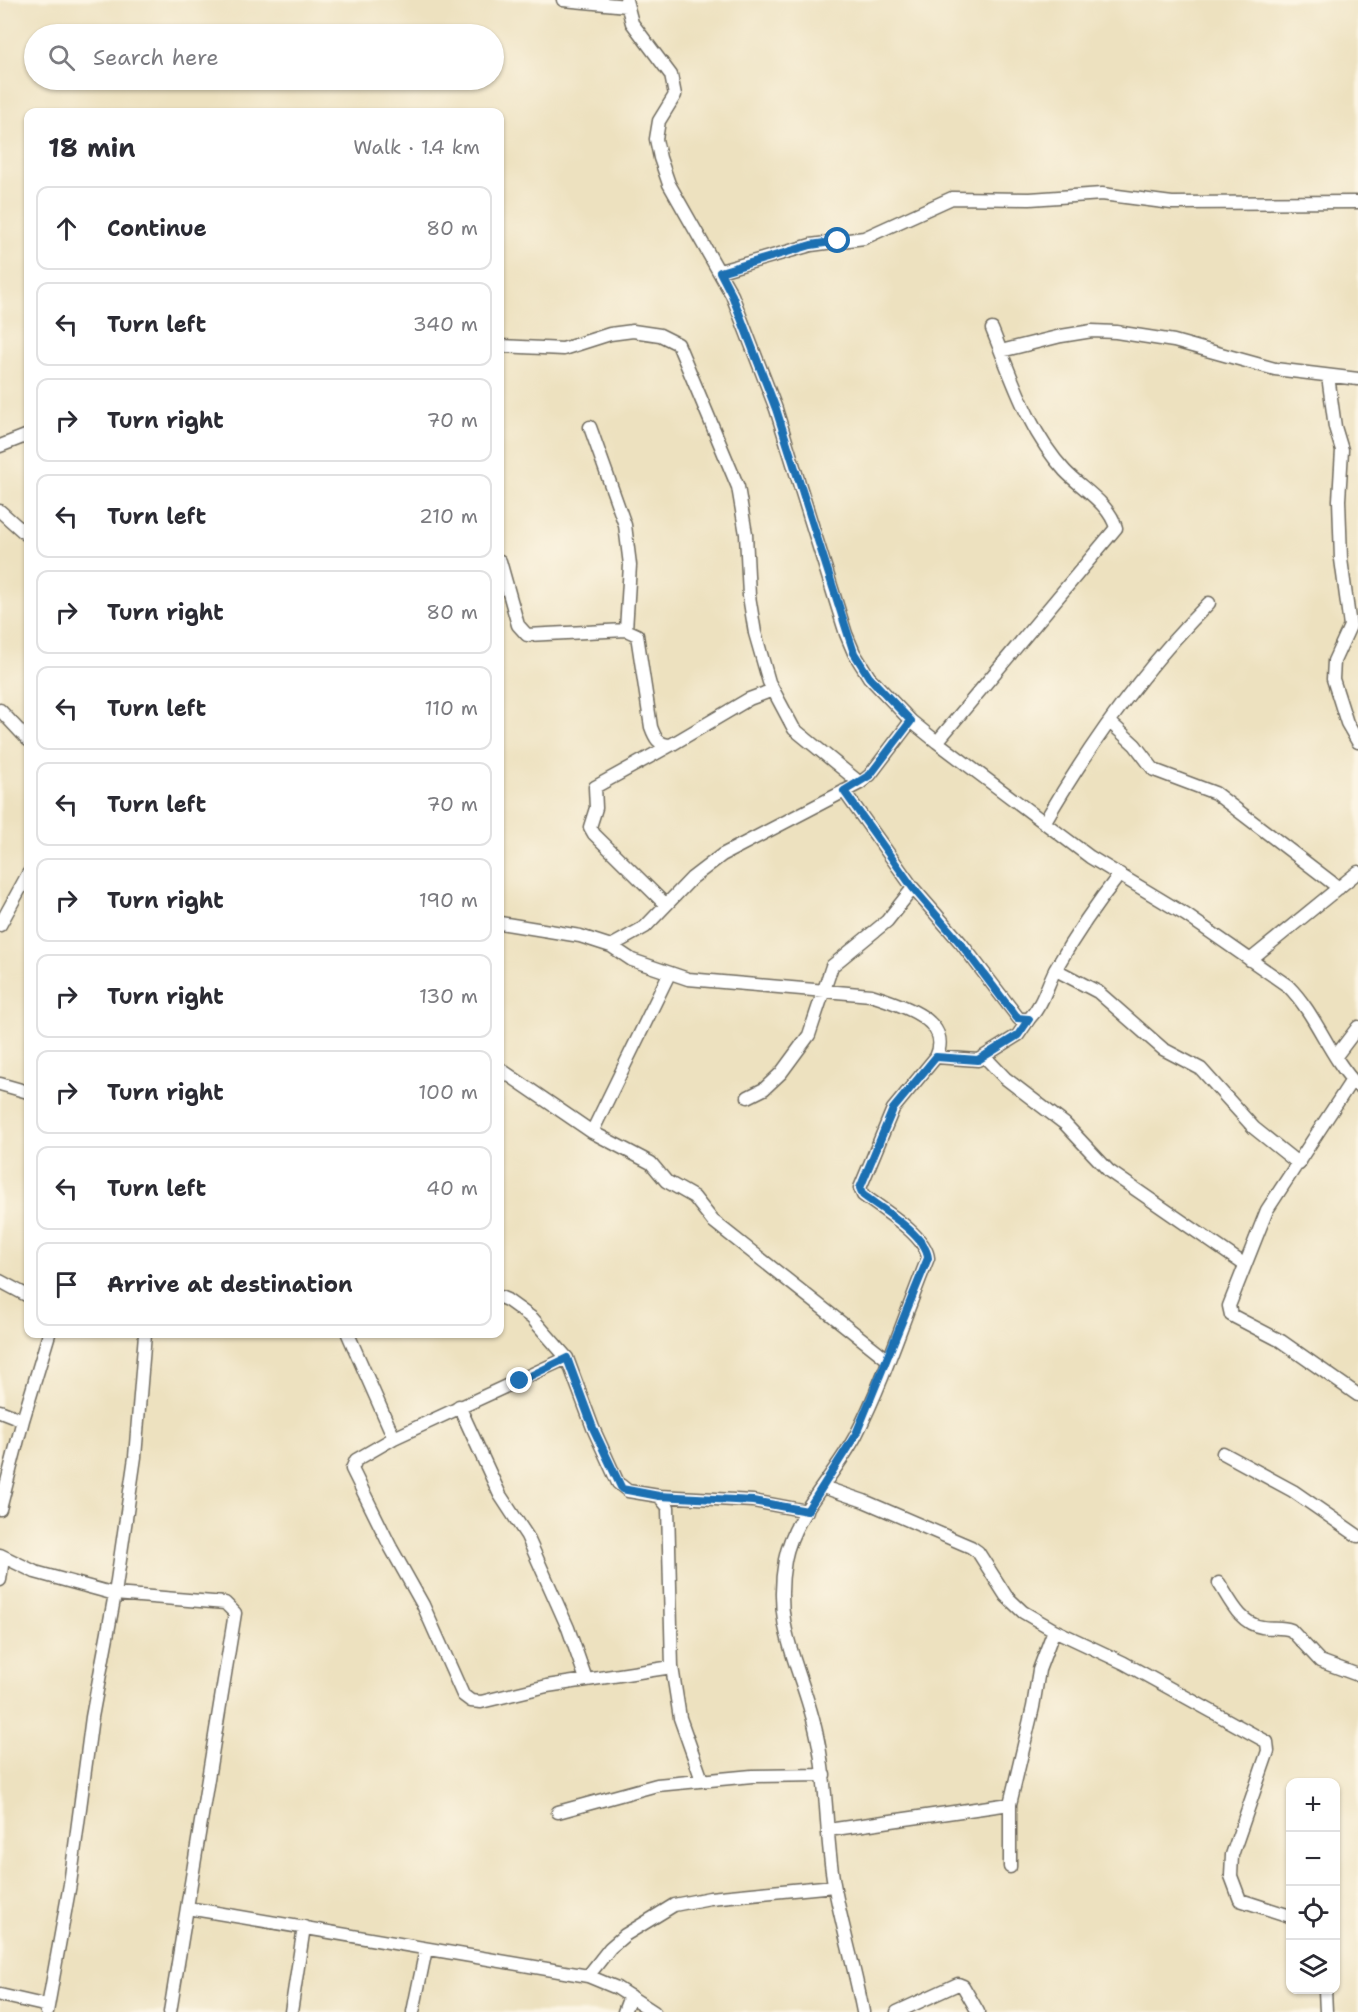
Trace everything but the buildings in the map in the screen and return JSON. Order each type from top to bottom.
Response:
[{"type":"street","points":[[563,0],[627,3],[632,23],[671,75],[675,85],[675,94],[659,121],[656,139],[660,158],[669,184],[732,295],[776,409],[854,653],[869,677],[911,721],[1044,823],[1090,856],[1186,915],[1288,986],[1302,1000],[1355,1083],[1267,1210],[1229,1306],[1231,1315],[1281,1341],[1358,1395]]},
{"type":"street","points":[[720,272],[811,245],[864,238],[932,205],[952,198],[1030,199],[1102,194],[1172,203],[1358,202]]},
{"type":"street","points":[[937,742],[1116,528],[1105,510],[1063,469],[1036,434],[992,329]]},
{"type":"street","points":[[504,346],[563,349],[610,334],[633,331],[660,335],[678,344],[738,487],[746,534],[749,596],[755,633],[773,690],[794,729],[860,783]]},
{"type":"street","points":[[1001,351],[1061,336],[1092,331],[1116,332],[1174,341],[1275,369],[1358,380]]},
{"type":"street","points":[[1328,376],[1335,427],[1342,450],[1339,500],[1341,559],[1350,626],[1334,661],[1332,679],[1347,723],[1358,742]]},
{"type":"street","points":[[590,427],[625,525],[630,565],[626,630]]},
{"type":"street","points":[[0,446],[24,437]]},
{"type":"street","points":[[0,511],[24,532]]},
{"type":"street","points":[[504,575],[518,625],[527,635],[626,630],[637,634],[651,727],[660,743],[671,745]]},
{"type":"street","points":[[1044,823],[1069,780],[1169,644],[1209,603]]},
{"type":"street","points":[[666,905],[594,834],[590,827],[596,808],[595,787],[749,699],[773,690]]},
{"type":"street","points":[[0,710],[24,736]]},
{"type":"street","points":[[611,946],[645,927],[692,878],[722,855],[860,783],[870,775],[911,721]]},
{"type":"street","points":[[1111,723],[1135,745],[1154,770],[1215,793],[1339,888]]},
{"type":"street","points":[[844,791],[913,888],[961,944],[1017,1018],[1029,1019]]},
{"type":"street","points":[[1250,960],[1358,872]]},
{"type":"street","points":[[936,1057],[967,1062],[985,1057],[1018,1035],[1044,998],[1056,970],[1091,912],[1120,874]]},
{"type":"street","points":[[0,925],[24,881]]},
{"type":"street","points":[[748,1097],[764,1089],[795,1057],[816,1021],[826,989],[827,974],[832,966],[887,921],[913,888]]},
{"type":"street","points":[[504,924],[562,932],[611,946],[632,960],[669,974],[711,981],[826,989],[871,995],[900,1004],[938,1028],[941,1037],[941,1048],[936,1057],[893,1109],[860,1188],[863,1195],[902,1224],[927,1252],[928,1258],[856,1434],[807,1511],[785,1558],[781,1604],[785,1636],[807,1692],[824,1775],[834,1886],[863,2012],[855,2012]]},
{"type":"street","points":[[1056,970],[1098,992],[1163,1049],[1201,1069],[1254,1128],[1299,1164]]},
{"type":"street","points":[[592,1132],[669,974]]},
{"type":"street","points":[[1336,1056],[1358,1028]]},
{"type":"street","points":[[985,1057],[1005,1078],[1065,1124],[1109,1171],[1245,1265]]},
{"type":"street","points":[[504,1072],[592,1132],[651,1163],[666,1181],[694,1197],[713,1221],[887,1359]]},
{"type":"street","points":[[0,1084],[24,1091]]},
{"type":"street","points":[[0,1281],[24,1294]]},
{"type":"street","points":[[504,1299],[532,1318],[567,1358],[593,1428],[618,1483],[628,1491],[659,1496],[753,1501],[807,1511]]},
{"type":"street","points":[[0,1509],[23,1420],[48,1338]]},
{"type":"street","points":[[0,1995],[48,2009],[70,1884],[92,1717],[115,1594],[135,1457],[145,1338]]},
{"type":"street","points":[[350,1338],[394,1438]]},
{"type":"street","points":[[567,1358],[394,1438],[356,1460],[352,1469],[391,1548],[423,1605],[463,1695],[471,1701],[481,1702],[586,1678],[672,1667]]},
{"type":"street","points":[[459,1406],[500,1495],[527,1536],[568,1628],[586,1678]]},
{"type":"street","points":[[0,1411],[23,1420]]},
{"type":"street","points":[[1223,1453],[1293,1491],[1358,1536]]},
{"type":"street","points":[[823,1487],[864,1501],[971,1547],[978,1552],[1006,1596],[1016,1607],[1054,1630],[1124,1663],[1267,1742],[1268,1751],[1230,1867],[1240,1900],[1286,1915]]},
{"type":"street","points":[[659,1496],[668,1507],[672,1667],[680,1718],[702,1780]]},
{"type":"street","points":[[0,1580],[2,1556],[35,1572],[115,1594],[225,1603],[232,1608],[236,1617],[170,2012]]},
{"type":"street","points":[[1219,1583],[1239,1615],[1249,1623],[1264,1628],[1284,1627],[1291,1630],[1320,1661],[1358,1676]]},
{"type":"street","points":[[1010,1867],[1010,1804],[1033,1707],[1039,1670],[1054,1630]]},
{"type":"street","points":[[558,1812],[645,1787],[702,1780],[824,1775]]},
{"type":"street","points":[[828,1830],[1010,1804]]},
{"type":"street","points":[[588,1976],[610,1948],[625,1935],[674,1905],[710,1898],[834,1886]]},
{"type":"street","points":[[188,1908],[588,1976],[630,1996],[654,2012]]},
{"type":"street","points":[[291,2012],[304,1927]]},
{"type":"street","points":[[413,2012],[426,1949]]},
{"type":"street","points":[[897,2012],[958,1984],[963,1986],[978,2012]]},
{"type":"street","points":[[1325,1994],[1326,2012]]},
{"type":"street","points":[[624,2012],[630,1996]]},
{"type":"route","points":[[520,1381],[567,1358],[593,1428],[622,1489],[659,1496],[753,1501],[807,1511],[856,1434],[878,1386],[928,1258],[924,1246],[902,1224],[863,1195],[860,1188],[893,1109],[936,1057],[967,1062],[991,1055],[1018,1035],[1029,1019],[1017,1018],[961,944],[913,888],[844,791],[870,775],[911,721],[869,677],[854,653],[813,532],[776,409],[732,295],[720,272],[811,245],[838,241]]}]
